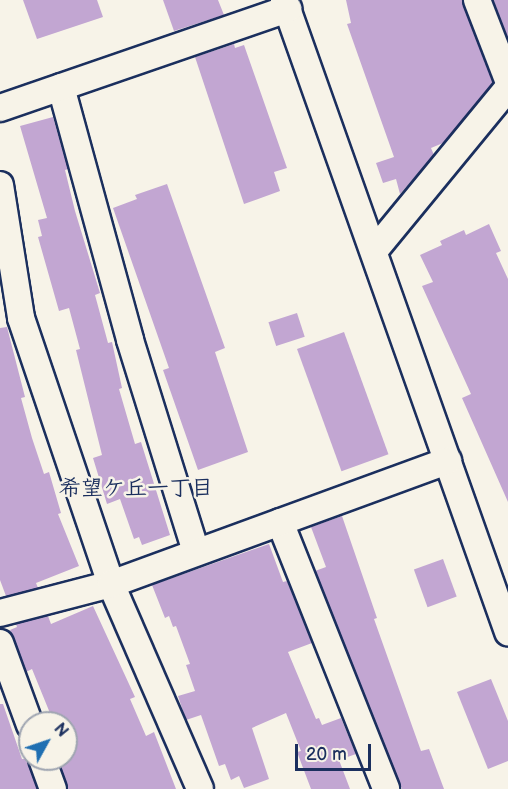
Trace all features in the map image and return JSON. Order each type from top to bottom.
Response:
[{"type":"street","points":[[477,0],[508,81]]},
{"type":"street","points":[[0,108],[286,4],[508,632]]},
{"type":"street","points":[[61,87],[130,340],[196,552]]},
{"type":"street","points":[[374,251],[508,88]]},
{"type":"street","points":[[0,184],[21,318],[111,584],[200,789]]},
{"type":"street","points":[[0,613],[111,584],[448,461]]},
{"type":"street","points":[[280,522],[386,789]]},
{"type":"street","points":[[0,643],[25,711]]},
{"type":"street","points":[[46,771],[53,789]]},
{"type":"building","points":[[23,0],[97,0],[103,17],[37,39]]},
{"type":"building","points":[[163,0],[218,0],[224,15],[174,31]]},
{"type":"building","points":[[346,0],[462,0],[493,83],[443,143],[431,148],[434,155],[400,194],[396,179],[383,183],[376,163],[394,157],[347,24],[351,23]]},
{"type":"building","points":[[493,0],[508,0],[508,38]]},
{"type":"building","points":[[234,44],[235,48],[244,45],[287,168],[274,172],[280,191],[244,204],[195,57]]},
{"type":"building","points":[[53,117],[68,169],[65,170],[75,211],[100,293],[95,295],[108,343],[112,342],[122,388],[119,389],[135,444],[141,442],[170,535],[142,545],[139,537],[134,539],[120,499],[107,504],[93,458],[102,455],[76,350],[80,349],[69,308],[59,311],[38,237],[42,236],[38,220],[47,218],[20,126]]},
{"type":"building","points":[[167,184],[225,348],[215,352],[248,452],[198,470],[163,370],[169,368],[113,208],[137,199],[135,195]]},
{"type":"building","points":[[489,224],[501,251],[496,253],[508,279],[508,502],[462,398],[471,394],[422,286],[433,282],[420,255],[442,245],[440,241],[464,230],[466,235]]},
{"type":"building","points":[[297,313],[305,337],[276,346],[268,322]]},
{"type":"building","points":[[7,327],[25,397],[21,398],[32,438],[44,474],[49,472],[61,513],[58,514],[79,566],[36,583],[38,588],[6,596],[0,580],[0,328]]},
{"type":"building","points":[[344,332],[388,454],[341,471],[297,349]]},
{"type":"building","points":[[342,516],[377,618],[374,619],[421,751],[429,749],[444,789],[402,789],[315,571],[326,567],[311,527]]},
{"type":"building","points":[[269,544],[283,582],[287,581],[312,643],[288,652],[316,719],[319,718],[322,725],[341,718],[356,754],[339,760],[350,789],[311,789],[297,752],[301,751],[286,713],[252,728],[269,779],[244,788],[239,776],[231,780],[225,764],[219,766],[201,715],[186,720],[178,696],[195,691],[186,665],[190,664],[176,626],[173,627],[169,616],[165,618],[152,585]]},
{"type":"building","points":[[443,559],[457,597],[428,607],[414,570]]},
{"type":"building","points":[[93,606],[135,697],[130,699],[146,736],[154,732],[176,789],[68,789],[62,771],[78,771],[78,711],[49,711],[32,669],[26,672],[10,630],[17,627],[16,624],[48,616],[51,624]]},
{"type":"building","points":[[491,679],[508,721],[508,761],[488,769],[457,692]]},
{"type":"building","points":[[0,704],[3,704],[18,747],[18,771],[31,771],[37,789],[0,789]]},
{"type":"district","name":"希望ケ丘一丁目","points":[[136,489]]}]
